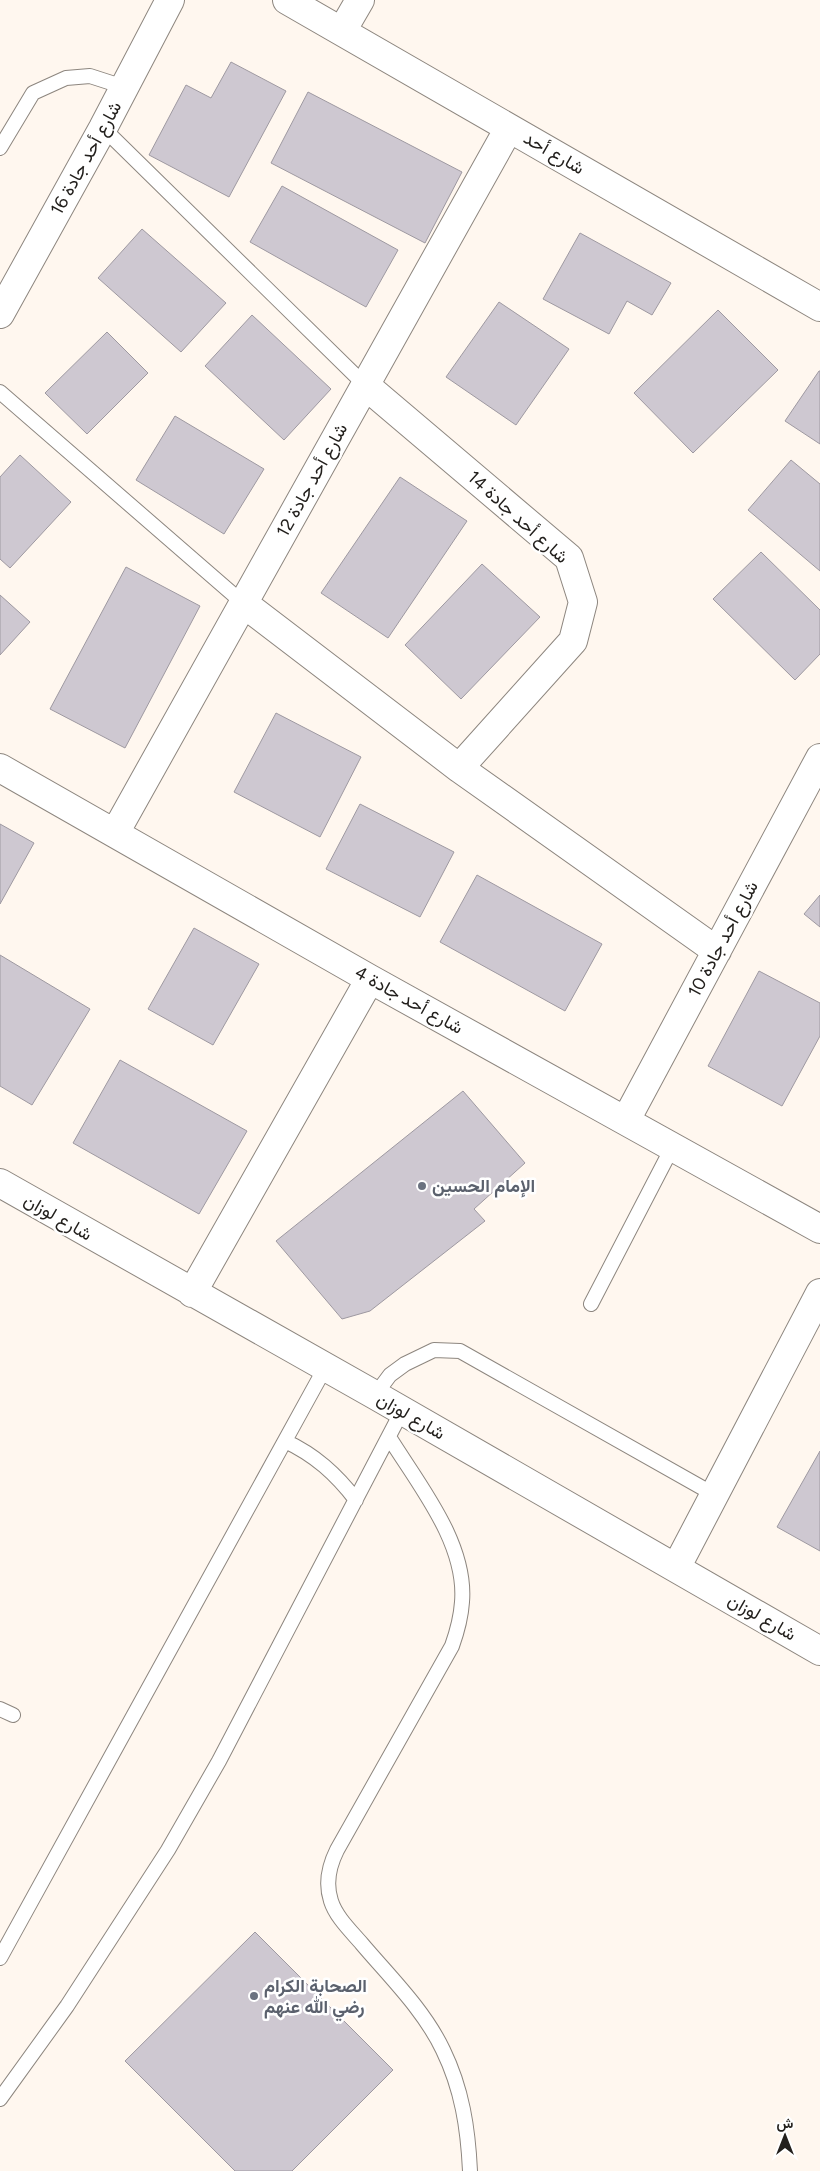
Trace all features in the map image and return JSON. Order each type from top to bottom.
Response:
[{"type":"street","name":"شارع أحد جادة 16","points":[[0,314],[103,128],[170,0]]},
{"type":"street","name":"شارع أحد","points":[[288,0],[820,306]]},
{"type":"street","points":[[342,31],[360,0]]},
{"type":"street","name":"شارع أحد جادة 12","points":[[115,833],[509,128]]},
{"type":"street","name":"شارع أحد جادة 14","points":[[365,385],[569,558],[583,602],[573,641],[459,768]]},
{"type":"street","points":[[243,603],[459,768],[717,951]]},
{"type":"street","name":"شارع أحد جادة 10","points":[[626,1120],[819,761]]},
{"type":"street","name":"شارع أحد جادة 4","points":[[0,768],[370,979],[820,1229]]},
{"type":"street","points":[[192,1292],[370,979]]},
{"type":"street","name":"شارع لوزان","points":[[0,1183],[375,1395],[820,1651]]},
{"type":"street","points":[[676,1568],[820,1293]]},
{"type":"lane","points":[[0,148],[33,93],[66,78],[90,76],[124,87]]},
{"type":"lane","points":[[103,128],[365,385]]},
{"type":"lane","points":[[0,392],[243,603]]},
{"type":"lane","points":[[591,1304],[673,1146]]},
{"type":"lane","points":[[375,1395],[390,1375],[405,1364],[434,1350],[460,1351],[715,1495]]},
{"type":"lane","points":[[0,1958],[325,1368]]},
{"type":"lane","points":[[0,2100],[72,1998],[168,1850],[220,1761],[402,1411]]},
{"type":"lane","points":[[389,1437],[448,1533],[457,1554],[462,1577],[462,1601],[459,1624],[452,1646],[337,1850],[330,1870],[328,1890],[336,1912],[426,2022],[442,2048],[455,2077],[464,2107],[469,2138],[470,2171]]},
{"type":"lane","points":[[285,1441],[320,1461],[340,1478],[356,1500]]},
{"type":"lane","points":[[0,1708],[13,1715]]},
{"type":"building","points":[[231,62],[286,91],[229,197],[149,155],[186,85],[211,98]]},
{"type":"building","points":[[308,92],[462,172],[425,243],[271,163]]},
{"type":"building","points":[[282,186],[398,250],[366,307],[250,242]]},
{"type":"building","points":[[142,229],[226,303],[181,352],[98,278]]},
{"type":"building","points":[[580,233],[671,283],[652,315],[627,301],[609,334],[543,299]]},
{"type":"building","points":[[499,302],[569,349],[516,425],[446,377]]},
{"type":"building","points":[[718,310],[778,370],[693,453],[634,393]]},
{"type":"building","points":[[252,315],[331,389],[284,440],[205,366]]},
{"type":"building","points":[[107,332],[148,373],[87,434],[45,393]]},
{"type":"building","points":[[820,371],[820,444],[785,421]]},
{"type":"building","points":[[175,416],[264,469],[224,534],[136,480]]},
{"type":"building","points":[[20,455],[71,502],[10,568],[0,559],[0,477]]},
{"type":"building","points":[[791,460],[820,484],[820,571],[748,510]]},
{"type":"building","points":[[400,477],[467,521],[388,638],[321,593]]},
{"type":"building","points":[[761,552],[820,610],[820,654],[795,680],[713,599]]},
{"type":"building","points":[[482,564],[540,617],[461,699],[405,645]]},
{"type":"building","points":[[126,567],[200,606],[125,748],[50,709]]},
{"type":"building","points":[[0,595],[30,622],[0,655]]},
{"type":"building","points":[[276,713],[361,757],[320,837],[234,792]]},
{"type":"building","points":[[360,804],[454,852],[420,917],[326,869]]},
{"type":"building","points":[[0,824],[34,843],[0,904]]},
{"type":"building","points":[[477,875],[602,944],[565,1011],[440,942]]},
{"type":"building","points":[[820,895],[820,927],[804,914]]},
{"type":"building","points":[[194,928],[259,964],[213,1045],[148,1009]]},
{"type":"building","points":[[0,955],[90,1009],[32,1105],[0,1086]]},
{"type":"building","points":[[759,971],[820,1003],[820,1036],[782,1106],[708,1066]]},
{"type":"building","points":[[120,1060],[247,1131],[199,1214],[73,1143]]},
{"type":"building","name":"الإمام الحسين","points":[[463,1091],[525,1163],[474,1209],[485,1221],[370,1311],[342,1319],[276,1241]]},
{"type":"building","points":[[820,1451],[820,1551],[777,1527]]},
{"type":"building","name":"الصحابة الكرام رضي الله عنهم","points":[[255,1932],[393,2070],[292,2171],[235,2171],[125,2061]]},
{"type":"place","name":"الإمام الحسين","points":[[422,1186]]},
{"type":"place","name":"الصحابة الكرام رضي الله عنهم","points":[[254,1996]]}]
